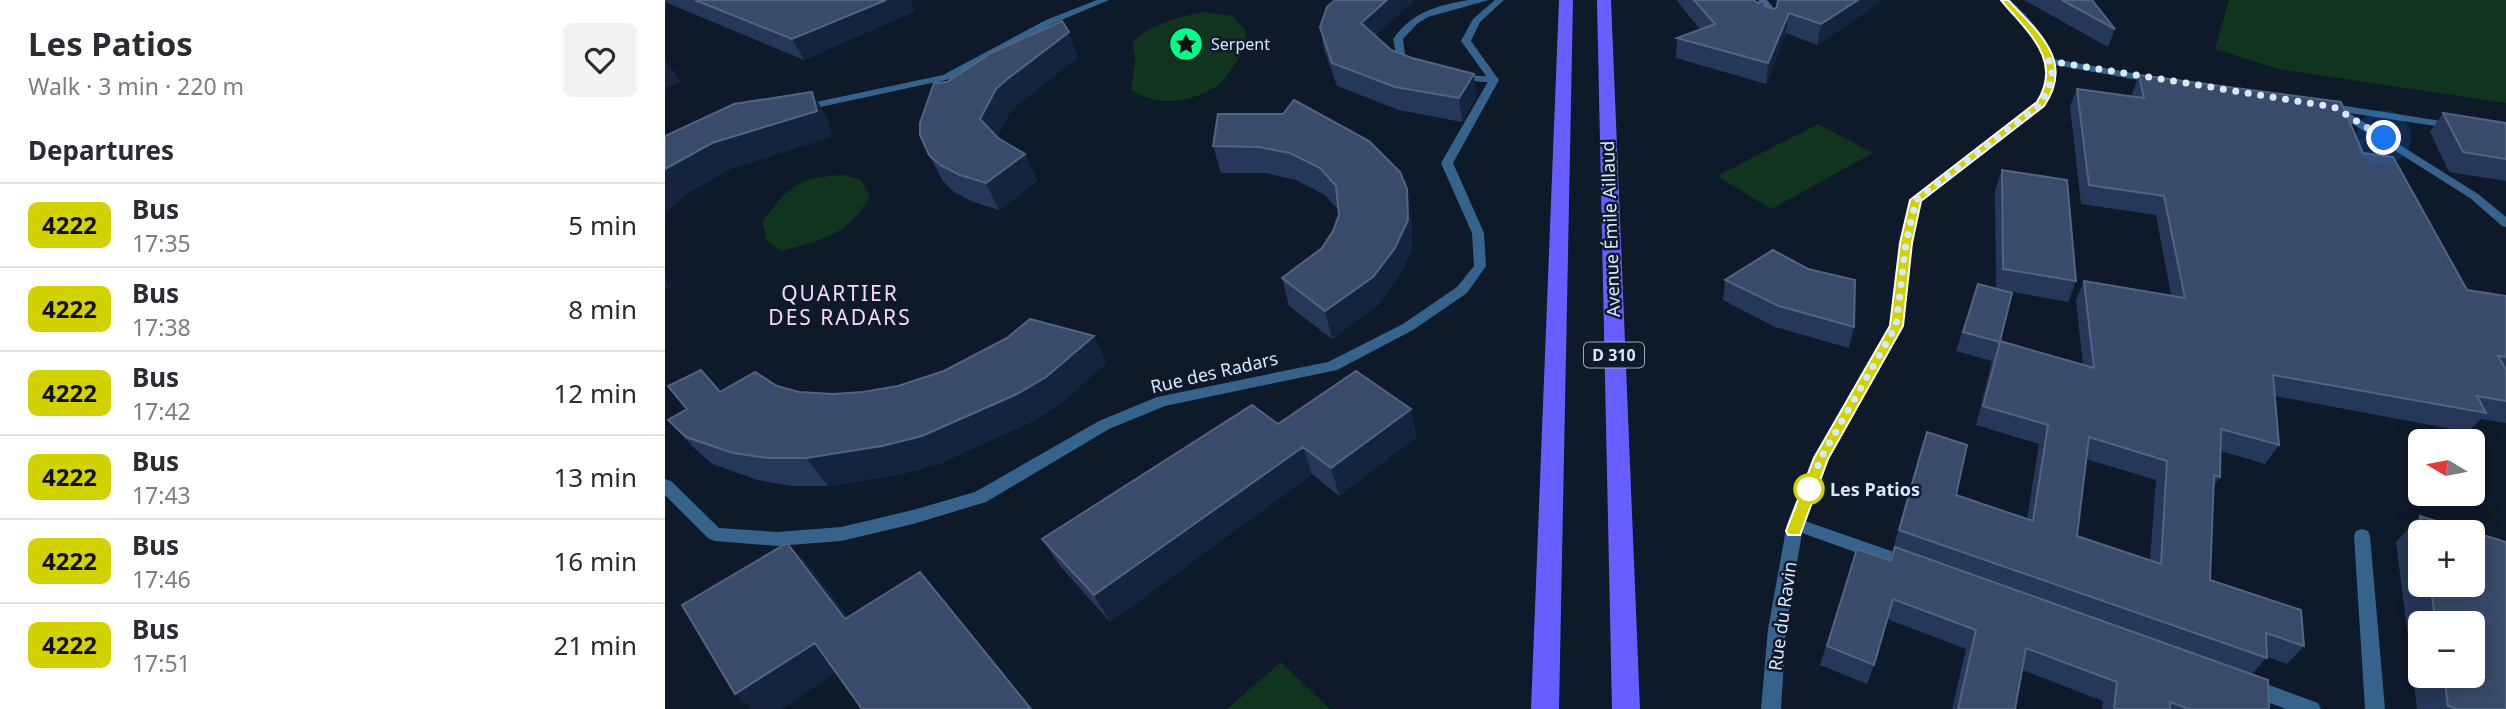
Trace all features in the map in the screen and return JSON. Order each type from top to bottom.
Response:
[{"type":"main road","points":[[1545,709],[1566,0]]},
{"type":"main road","name":"Avenue Émile Aillaud","points":[[1604,0],[1626,709]]},
{"type":"street","points":[[790,111],[946,78],[1049,22],[1105,0]]},
{"type":"street","points":[[1423,69],[1400,56],[1398,39],[1403,30],[1413,20],[1430,12],[1485,0]]},
{"type":"street","points":[[1494,80],[1466,41],[1476,21],[1500,0]]},
{"type":"street","points":[[1762,0],[1768,7],[1769,25]]},
{"type":"street","points":[[2005,0],[2039,38],[2049,61],[2169,82]]},
{"type":"street","name":"Rue du Ravin","points":[[1771,709],[1777,629],[1795,524],[1821,458],[1896,326],[1906,243],[1916,200],[2041,104],[2053,77],[2049,61]]},
{"type":"street","points":[[1442,76],[1494,80]]},
{"type":"street","name":"Rue des Radars","points":[[665,485],[715,534],[777,539],[841,534],[980,497],[1104,425],[1162,401],[1332,366],[1408,327],[1462,290],[1480,266],[1478,233],[1447,163],[1494,80]]},
{"type":"street","points":[[2309,104],[2471,128]]},
{"type":"street","points":[[2334,107],[2475,196],[2506,223]]},
{"type":"street","points":[[1795,524],[1924,570]]},
{"type":"street","points":[[2362,536],[2375,709]]},
{"type":"street","points":[[2234,681],[2311,709]]},
{"type":"green space","points":[[2229,0],[2506,0],[2506,103],[2278,69],[2215,49]]},
{"type":"green space","points":[[1204,12],[1232,16],[1245,30],[1247,45],[1222,81],[1197,96],[1174,101],[1152,99],[1131,89],[1135,62],[1133,42],[1157,25]]},
{"type":"green space","points":[[1818,124],[1873,153],[1771,209],[1717,176]]},
{"type":"green space","points":[[843,175],[861,180],[870,197],[843,228],[821,240],[781,251],[767,241],[762,222],[788,192],[805,181]]},
{"type":"green space","points":[[1281,662],[1330,709],[1227,709]]},
{"type":"building","points":[[695,0],[886,0],[792,39]]},
{"type":"building","points":[[1335,0],[1387,0],[1361,23],[1391,50],[1474,74],[1459,98],[1395,87],[1332,63],[1320,27],[1327,7]]},
{"type":"building","points":[[1694,0],[1764,1],[1765,6],[1774,9],[1778,0],[1858,0],[1821,24],[1789,13],[1768,63],[1677,38],[1715,24]]},
{"type":"building","points":[[2062,0],[2092,0],[2115,29]]},
{"type":"building","points":[[1062,21],[1069,32],[996,89],[980,119],[998,138],[1025,154],[986,183],[960,175],[940,165],[929,155],[920,135],[920,123],[934,83],[947,82],[991,53]]},
{"type":"building","points":[[2139,75],[2341,102],[2363,153],[2393,157],[2467,290],[2506,296],[2506,357],[2498,356],[2506,370],[2506,401],[2477,396],[2486,413],[2273,375],[2279,445],[2221,429],[2220,477],[2214,475],[2210,580],[2301,610],[2304,646],[2266,633],[2267,658],[1899,530],[1927,432],[1967,445],[1956,495],[2033,521],[2048,425],[1983,406],[2000,342],[1963,332],[1978,284],[2012,293],[2000,341],[2094,368],[2084,281],[2185,298],[2164,196],[2089,185],[2077,89],[2144,98]],"holes":[[[2089,437],[2167,461],[2161,564],[2077,536]]]},
{"type":"building","points":[[812,92],[817,111],[712,143],[665,169],[665,136],[734,104]]},
{"type":"building","points":[[1294,100],[1369,141],[1400,172],[1407,189],[1408,220],[1395,248],[1373,277],[1325,311],[1282,278],[1322,248],[1333,231],[1339,215],[1336,186],[1320,168],[1290,153],[1259,147],[1213,146],[1218,114],[1283,114]]},
{"type":"building","points":[[2443,113],[2506,123],[2506,159],[2463,152]]},
{"type":"building","points":[[2002,170],[2067,180],[2076,281],[2003,269]]},
{"type":"building","points":[[1773,250],[1808,269],[1855,280],[1854,327],[1779,306],[1725,280]]},
{"type":"building","points":[[1030,319],[1094,336],[1046,377],[1017,394],[922,436],[882,446],[806,458],[768,458],[733,453],[686,437],[668,420],[687,409],[668,386],[701,370],[720,392],[755,372],[777,386],[799,392],[863,392],[898,386],[944,371],[1007,338]]},
{"type":"building","points":[[1356,371],[1411,409],[1331,468],[1303,447],[1094,595],[1042,539],[1252,405],[1278,424]]},
{"type":"building","points":[[2485,536],[2506,542],[2506,709],[2457,709],[2448,706],[2446,688],[2485,688],[2485,611],[2434,611],[2432,597],[2485,597]]},
{"type":"building","points":[[787,543],[845,619],[920,572],[1031,709],[862,709],[815,643],[735,694],[682,605]]},
{"type":"building","points":[[1895,547],[2268,680],[2269,709],[2189,709],[2170,702],[2170,709],[2114,709],[2117,682],[2026,648],[2015,709],[1958,709],[1976,630],[1893,599],[1874,665],[1827,646],[1857,549],[1891,561]]},
{"type":"bus line","name":"4222","points":[[1794,531],[1821,458],[1896,326],[1906,243],[1916,200],[2041,104],[2050,90],[2053,77],[2051,66],[2039,38],[2005,0]]},
{"type":"place","name":"Serpent","points":[[1186,44]]},
{"type":"place","name":"Les Patios","points":[[1809,489]]},
{"type":"district","name":"QUARTIER DES RADARS","points":[[840,305]]},
{"type":"route","points":[[1809,489],[1821,458],[1896,326],[1906,243],[1916,200],[2041,104],[2050,90],[2053,77],[2049,61],[2334,107],[2384,138]]}]
